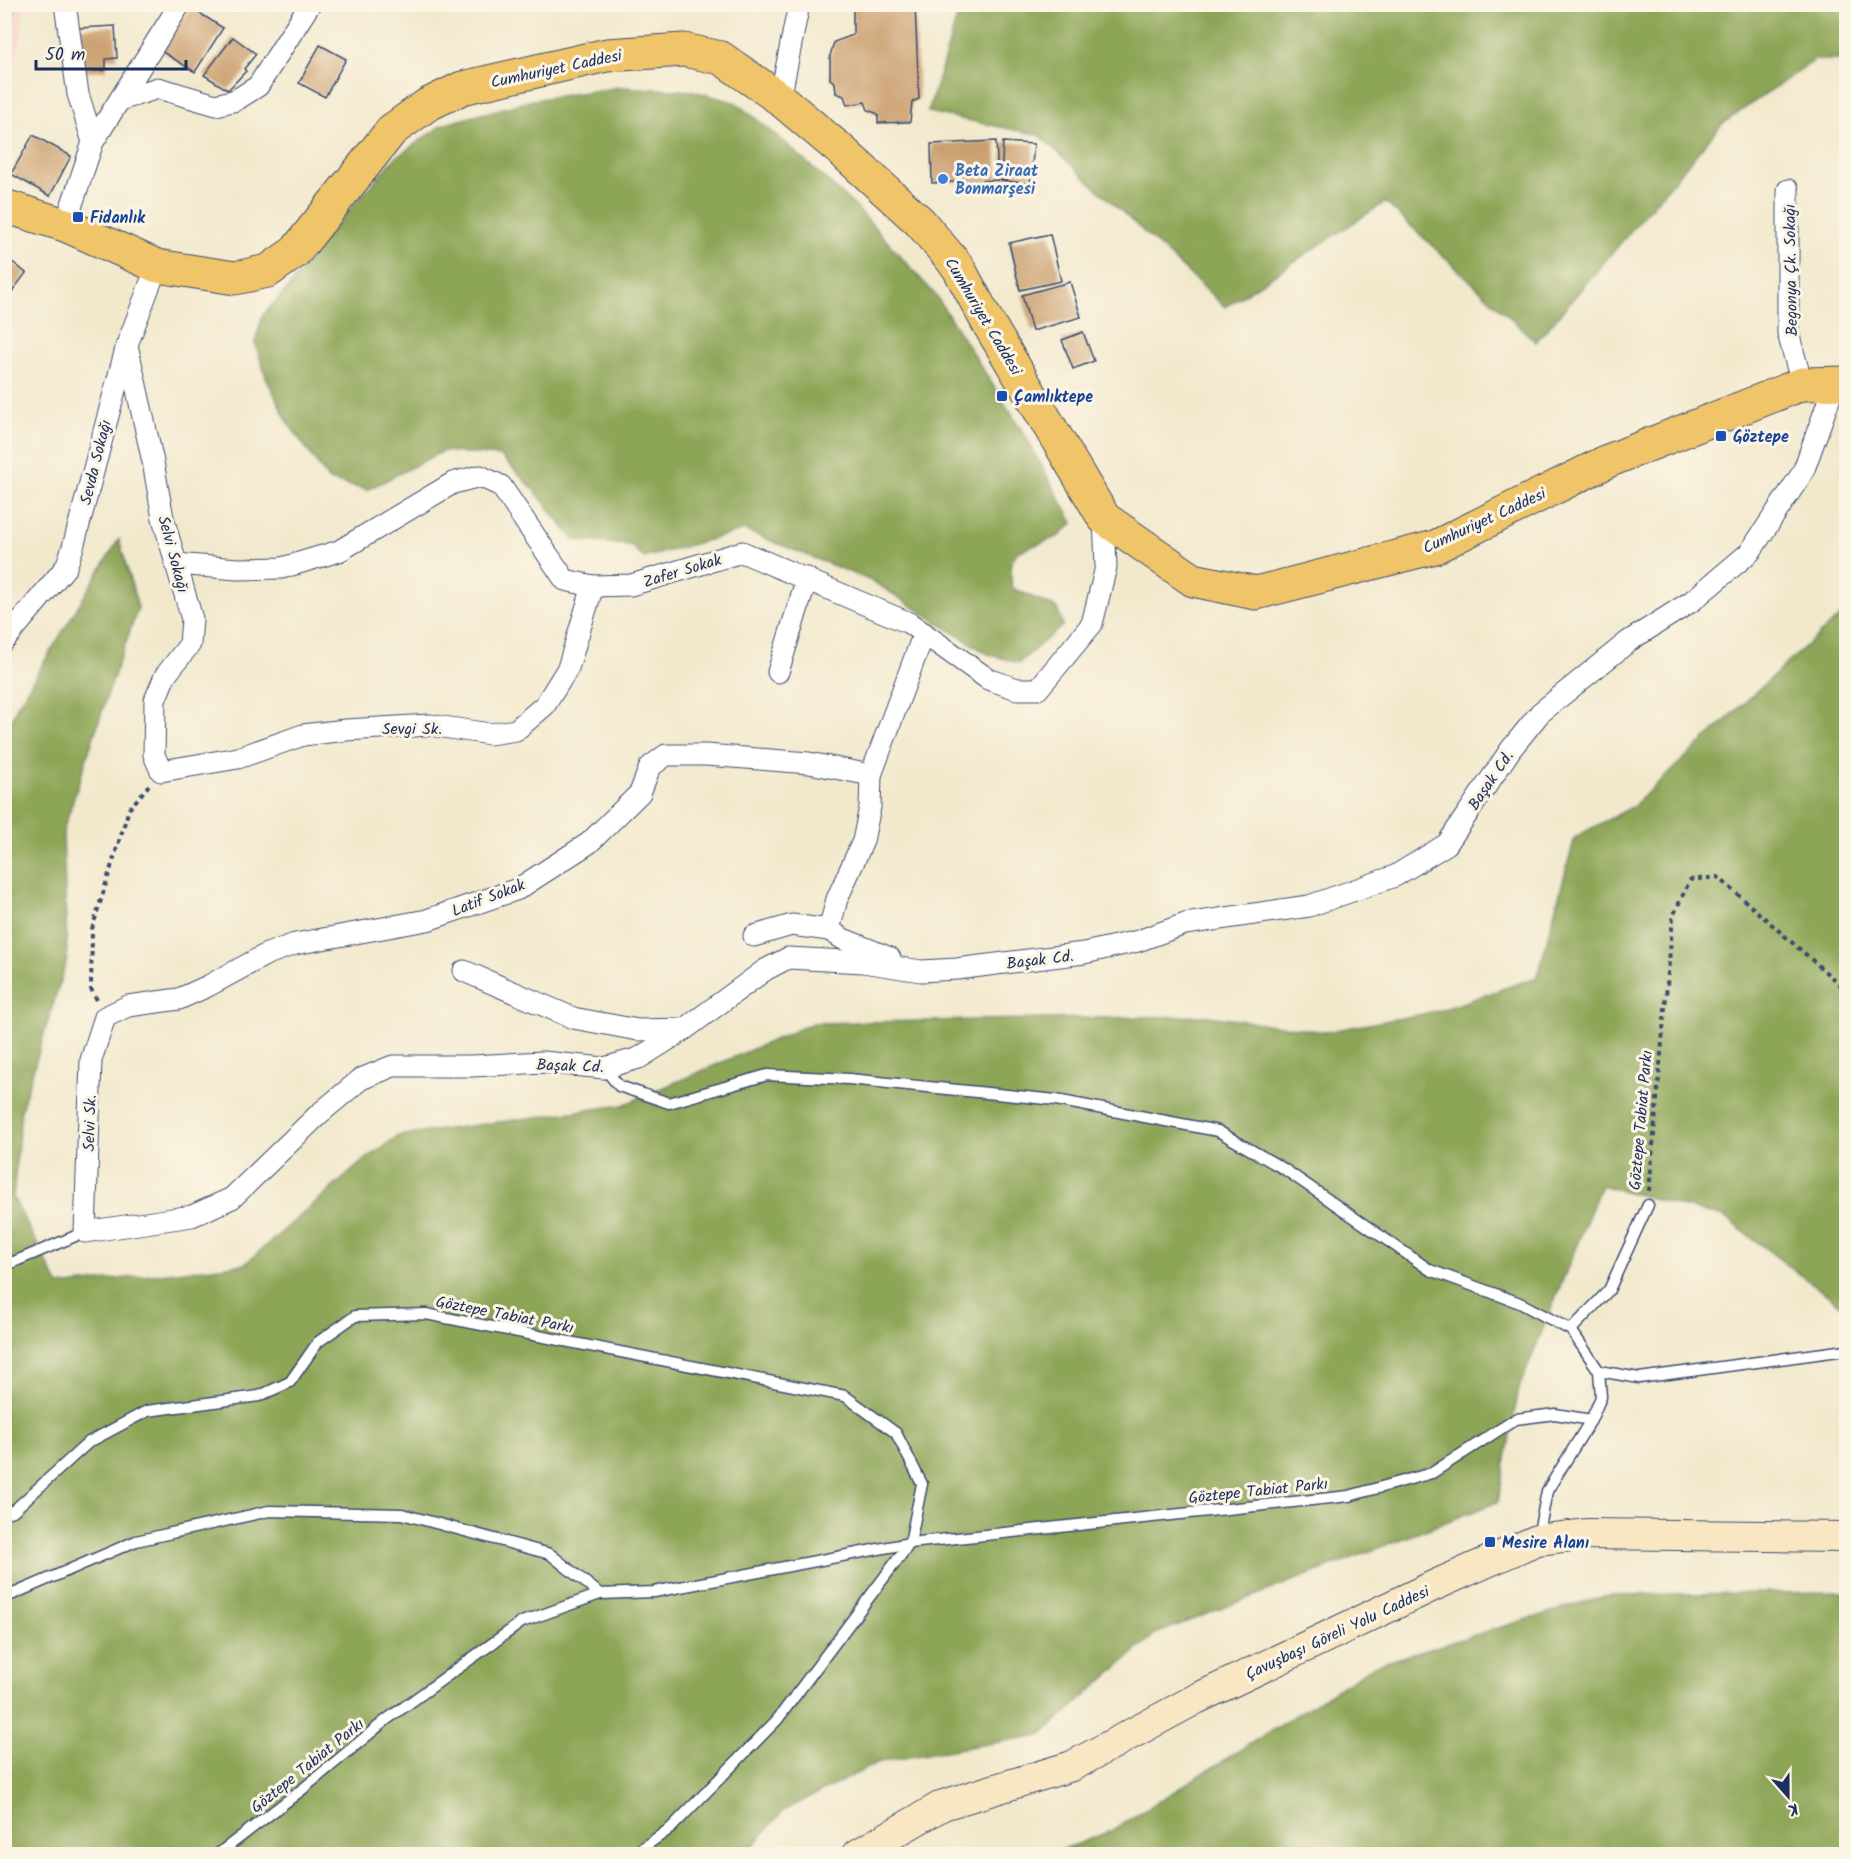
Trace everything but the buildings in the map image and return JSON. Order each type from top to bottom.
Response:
[{"type":"main road","name":"Cumhuriyet Caddesi","points":[[6,210],[65,225],[157,266],[235,278],[268,271],[294,252],[392,130],[427,105],[462,88],[606,55],[684,50],[721,58],[780,99],[843,152],[920,222],[958,267],[987,321],[1104,518],[1193,580],[1256,594],[1435,547],[1608,461],[1802,384],[1841,383]]},
{"type":"main road","name":"Çavuşbaşı Göreli Yolu Caddesi","points":[[858,1854],[943,1805],[1072,1766],[1196,1699],[1433,1586],[1537,1540],[1588,1534],[1846,1537]]},
{"type":"street","points":[[65,4],[78,94],[93,142]]},
{"type":"street","points":[[65,225],[93,142],[180,4]]},
{"type":"street","points":[[120,100],[158,88],[216,105],[236,100],[258,86],[310,4]]},
{"type":"street","points":[[780,99],[799,4]]},
{"type":"street","name":"Begonya Çk. Sokağı","points":[[1788,190],[1788,333],[1802,384]]},
{"type":"street","name":"Sevda Sokağı","points":[[4,641],[66,567],[127,345],[157,266]]},
{"type":"street","name":"Selvi Sokağı","points":[[127,345],[163,518],[192,619],[190,644],[165,676],[155,700],[158,763]]},
{"type":"street","name":"Başak Cd.","points":[[85,1232],[192,1216],[231,1198],[319,1114],[361,1079],[393,1066],[472,1066],[543,1062],[604,1068],[639,1058],[685,1029],[765,970],[788,958],[863,962],[921,971],[957,969],[1084,953],[1138,941],[1185,924],[1309,906],[1395,876],[1447,844],[1511,749],[1540,712],[1629,641],[1692,601],[1750,552],[1803,472],[1841,383]]},
{"type":"street","name":"Zafer Sokak","points":[[175,564],[238,569],[282,568],[339,551],[453,483],[480,476],[501,486],[565,580],[593,586],[632,585],[742,552],[909,622],[988,679],[1017,689],[1038,689],[1092,624],[1106,567],[1104,518]]},
{"type":"street","points":[[778,672],[807,578]]},
{"type":"street","name":"Sevgi Sk.","points":[[158,763],[238,758],[303,735],[346,730],[430,725],[489,734],[516,730],[545,705],[568,668],[593,586]]},
{"type":"street","points":[[829,930],[837,899],[863,841],[870,807],[871,775],[924,633]]},
{"type":"street","name":"Latif Sokak","points":[[105,1017],[128,1006],[178,999],[208,986],[267,954],[295,944],[427,920],[518,889],[589,843],[640,793],[650,767],[666,755],[706,755],[809,763],[871,775]]},
{"type":"street","points":[[754,936],[792,924],[829,930],[843,939],[921,971]]},
{"type":"street","points":[[464,971],[573,1018],[638,1030],[685,1029]]},
{"type":"street","name":"Selvi Sk.","points":[[85,1232],[91,1060],[105,1017]]},
{"type":"lane","points":[[604,1068],[620,1086],[669,1103],[767,1075],[779,1075],[849,1079],[1056,1100],[1218,1131],[1284,1169],[1430,1270],[1520,1302],[1571,1330],[1599,1371],[1601,1397],[1591,1420],[1547,1491],[1537,1540]]},
{"type":"lane","name":"Göztepe Tabiat Parkı","points":[[1571,1330],[1609,1290],[1648,1205]]},
{"type":"lane","points":[[4,1266],[85,1232]]},
{"type":"lane","name":"Göztepe Tabiat Parkı","points":[[4,1513],[13,1511],[89,1442],[147,1411],[260,1396],[291,1382],[318,1342],[355,1316],[426,1314],[845,1396],[896,1433],[922,1484],[910,1544],[777,1720],[671,1828],[634,1854]]},
{"type":"lane","points":[[1599,1371],[1639,1378],[1846,1350]]},
{"type":"lane","name":"Göztepe Tabiat Parkı","points":[[218,1854],[304,1788],[386,1720],[522,1622],[600,1594],[654,1592],[910,1544],[1348,1496],[1432,1473],[1516,1419],[1555,1414],[1591,1420]]},
{"type":"lane","points":[[4,1598],[135,1541],[268,1510],[402,1514],[550,1554],[600,1594]]},
{"type":"path","points":[[105,1017],[91,988],[92,929],[129,809],[158,763]]},
{"type":"path","name":"Göztepe Tabiat Parkı","points":[[1648,1205],[1673,916],[1690,880],[1718,877],[1846,990]]},
{"type":"shaded area","points":[[5,5],[24,5],[21,38],[5,97]]},
{"type":"green space","points":[[961,4],[1846,5],[1846,60],[1815,60],[1722,124],[1536,342],[1385,202],[1225,307],[1039,135],[928,112]]},
{"type":"green space","points":[[620,87],[694,91],[736,103],[781,139],[858,209],[936,296],[1024,434],[1073,523],[1059,536],[1017,552],[1010,566],[1012,588],[1057,608],[1063,625],[1019,663],[988,654],[874,582],[744,530],[644,558],[630,545],[574,540],[535,491],[501,456],[443,451],[367,490],[329,480],[288,423],[266,377],[255,343],[263,315],[289,287],[326,237],[395,158],[442,125],[533,100]]},
{"type":"green space","points":[[119,539],[138,608],[63,831],[67,959],[21,1110],[13,1197],[59,1286],[245,1264],[362,1162],[398,1136],[623,1105],[813,1023],[1208,1016],[1325,1032],[1439,1011],[1537,977],[1575,837],[1632,807],[1846,611],[1846,1309],[1724,1217],[1601,1185],[1519,1388],[1498,1502],[1155,1634],[1041,1735],[879,1762],[783,1811],[746,1854],[5,1854],[4,741],[16,708]]},
{"type":"green space","points":[[1846,1592],[1846,1854],[1051,1854],[1111,1831],[1376,1665],[1608,1595]]},
{"type":"place","name":"Beta Ziraat Bonmarşesi","points":[[943,179]]},
{"type":"place","name":"Fidanlık","points":[[78,217]]},
{"type":"place","name":"Çamlıktepe","points":[[1002,396]]},
{"type":"place","name":"Göztepe","points":[[1721,436]]},
{"type":"place","name":"Mesire Alanı","points":[[1490,1542]]}]
